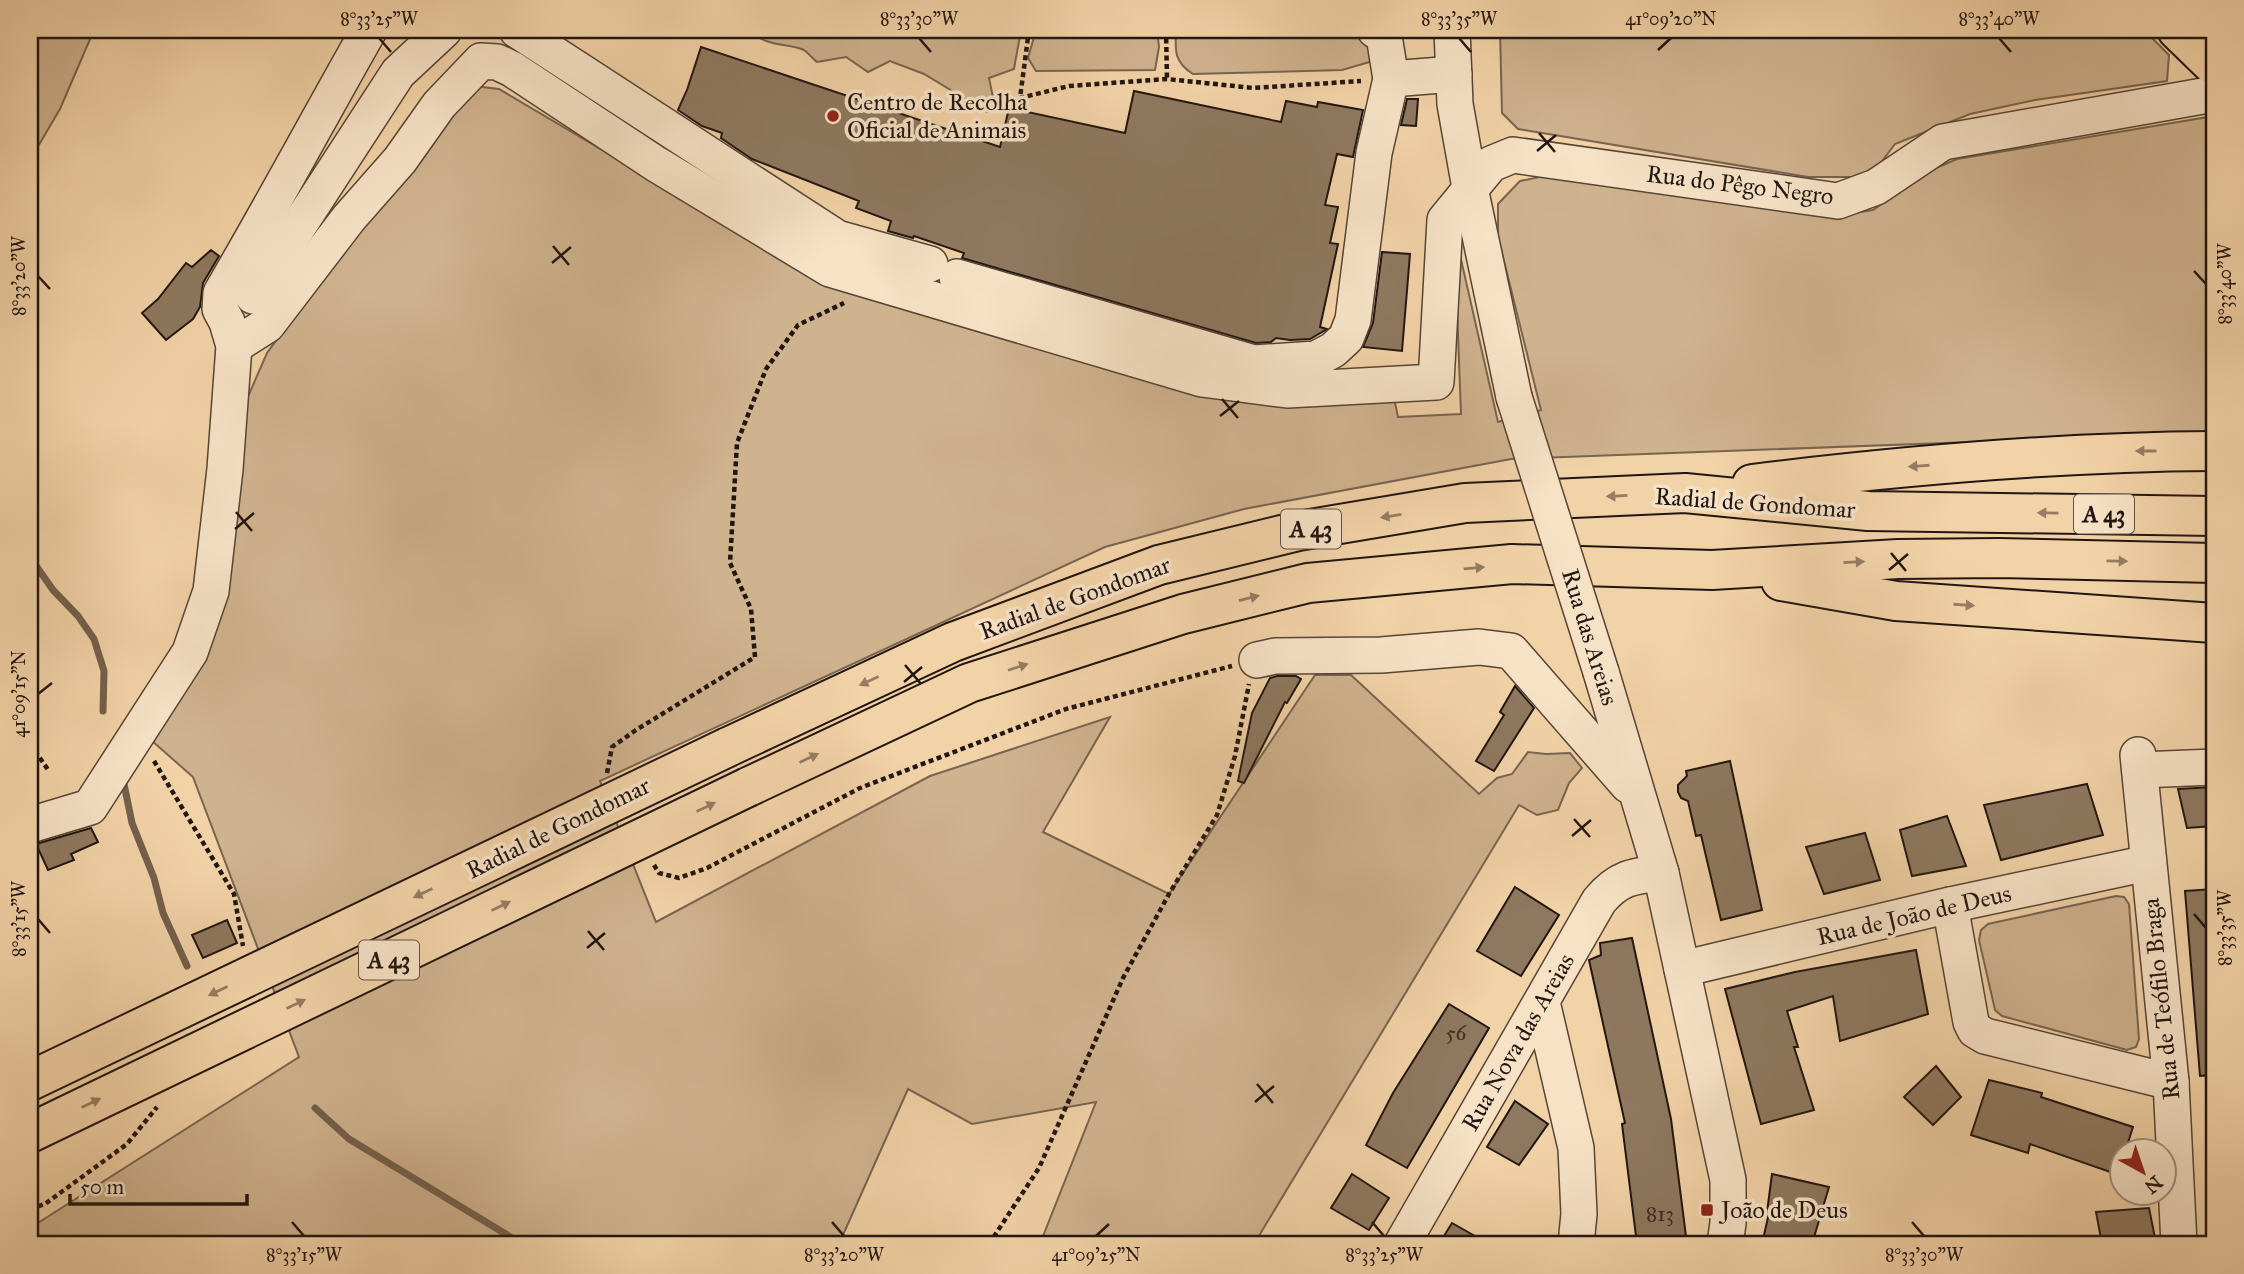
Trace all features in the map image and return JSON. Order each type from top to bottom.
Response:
[{"type":"main road","points":[[2177,30],[2214,66]]},
{"type":"main road","points":[[1685,493],[1860,470],[2114,452],[2214,451]]},
{"type":"main road","name":"Radial de Gondomar","points":[[30,1081],[953,642],[1159,565],[1298,531],[1465,503],[1685,493],[1868,511],[2214,516]]},
{"type":"main road","name":"Radial de Gondomar","points":[[30,1133],[969,683],[1182,614],[1308,583],[1512,564],[1712,570],[1898,559],[1999,558],[2214,563]]},
{"type":"main road","points":[[1712,570],[1896,601],[2214,623]]},
{"type":"street","points":[[30,825],[90,807],[190,652],[211,591],[225,469],[234,346],[220,309],[221,293],[286,183],[369,30]]},
{"type":"street","points":[[253,296],[398,73],[444,30]]},
{"type":"street","points":[[517,30],[837,238],[1254,363],[1316,359],[1333,350],[1346,338],[1353,320],[1374,153],[1391,79],[1384,36],[1375,30]]},
{"type":"street","name":"Rua das Areias","points":[[1452,30],[1455,104],[1514,397],[1661,873],[1728,1180],[1725,1244]]},
{"type":"street","points":[[234,346],[267,325],[349,218],[400,160],[439,106],[481,61],[497,62],[512,69],[656,164],[830,269],[882,285]]},
{"type":"street","points":[[1391,79],[1454,75]]},
{"type":"street","name":"Rua do Pêgo Negro","points":[[882,285],[1202,379],[1287,390],[1436,382],[1445,219],[1491,164],[1513,155],[1838,201],[1876,187],[1943,142],[2214,94]]},
{"type":"street","points":[[1256,660],[1275,656],[1381,655],[1479,647],[1511,651],[1636,794]]},
{"type":"street","name":"Rua de Teófilo Braga","points":[[2179,1244],[2171,1082],[2139,762],[2214,767]]},
{"type":"street","name":"Rua de João de Deus","points":[[1682,969],[1950,905],[2148,863]]},
{"type":"street","name":"Rua Nova das Areias","points":[[1402,1244],[1599,901],[1612,886],[1632,876],[1661,873]]},
{"type":"street","points":[[1950,905],[1971,1022],[1975,1030],[1985,1036],[2171,1082]]},
{"type":"street","points":[[1542,1002],[1576,1147],[1579,1214],[1576,1244]]},
{"type":"path","points":[[1029,30],[1020,98],[1069,86],[1167,79],[1253,88],[1391,79]]},
{"type":"path","points":[[1166,30],[1167,79]]},
{"type":"path","points":[[612,784],[607,772],[612,747],[755,657],[751,609],[730,562],[737,443],[766,369],[798,325],[882,285]]},
{"type":"path","points":[[652,862],[659,873],[680,878],[860,788],[1066,709],[1256,660]]},
{"type":"path","points":[[989,1244],[1040,1168],[1123,978],[1169,894],[1217,815],[1233,766],[1245,699],[1256,660]]},
{"type":"path","points":[[30,744],[49,771]]},
{"type":"shaded area","points":[[30,30],[94,30],[60,109],[30,160]]},
{"type":"shaded area","points":[[751,30],[1021,30],[1014,69],[989,78],[994,102],[987,112],[924,74],[890,61],[868,72],[846,57],[817,62],[804,50],[769,42]]},
{"type":"shaded area","points":[[1036,30],[1157,30],[1159,47],[1155,70],[1036,71],[1028,58]]},
{"type":"shaded area","points":[[1176,30],[1358,30],[1369,35],[1373,61],[1342,70],[1193,74],[1182,65],[1177,55]]},
{"type":"shaded area","points":[[1500,30],[2144,30],[2169,55],[2167,81],[2035,100],[1970,114],[1895,144],[1870,177],[1808,177],[1518,129],[1502,113]]},
{"type":"shaded area","points":[[474,86],[499,89],[828,283],[1394,398],[1398,417],[1461,414],[1455,255],[1460,255],[1498,422],[1541,410],[1498,237],[1498,204],[1520,181],[1549,175],[1830,217],[1873,210],[1929,171],[1957,159],[2214,116],[2214,433],[1511,459],[1244,509],[1105,547],[600,781],[656,922],[930,776],[1110,717],[1043,832],[1169,894],[1315,675],[1351,675],[1479,794],[1497,778],[1512,774],[1528,752],[1570,753],[1582,768],[1569,783],[1558,810],[1537,815],[1519,805],[1254,1244],[1040,1244],[1096,1102],[972,1124],[908,1089],[839,1244],[30,1244],[30,1228],[299,1057],[193,777],[151,740],[223,594],[240,415],[267,353],[430,131]]},
{"type":"shaded area","points":[[2116,896],[2124,897],[2129,904],[2139,1039],[2136,1047],[2127,1050],[2002,1016],[1995,1010],[1979,940],[1981,930],[1988,924]]},
{"type":"building","points":[[701,47],[1000,147],[1009,108],[1125,133],[1134,91],[1281,122],[1286,101],[1317,107],[1318,102],[1363,110],[1353,157],[1337,154],[1325,205],[1338,207],[1330,243],[1338,244],[1320,327],[1327,329],[1310,339],[1276,338],[1271,342],[1256,343],[962,258],[964,253],[914,236],[913,238],[888,231],[891,221],[856,208],[859,201],[752,159],[721,138],[722,133],[702,126],[678,110]]},
{"type":"building","points":[[1407,99],[1418,99],[1416,126],[1401,125]]},
{"type":"building","points":[[211,250],[219,256],[203,283],[200,307],[193,319],[166,340],[142,313],[158,299],[186,263],[192,267]]},
{"type":"building","points":[[1382,252],[1410,254],[1402,351],[1363,347],[1373,323]]},
{"type":"building","points":[[1296,676],[1301,679],[1287,703],[1285,702],[1244,783],[1238,781],[1252,713],[1270,678]]},
{"type":"building","points":[[1515,686],[1534,708],[1494,771],[1476,761],[1504,715],[1500,712]]},
{"type":"building","points":[[1730,761],[1762,910],[1721,920],[1701,835],[1696,836],[1688,801],[1681,798],[1678,785],[1687,776],[1686,771]]},
{"type":"building","points":[[2087,784],[2103,835],[2001,860],[1984,805]]},
{"type":"building","points":[[2214,787],[2214,826],[2187,828],[2178,789]]},
{"type":"building","points":[[1947,816],[1966,866],[1912,876],[1900,830]]},
{"type":"building","points":[[91,828],[98,842],[71,854],[74,860],[48,870],[36,844]]},
{"type":"building","points":[[1865,833],[1880,880],[1824,894],[1806,847]]},
{"type":"building","points":[[1515,887],[1559,915],[1521,976],[1477,951]]},
{"type":"building","points":[[2214,889],[2214,1075],[2200,1076],[2185,891]]},
{"type":"building","points":[[227,920],[237,943],[203,958],[192,935]]},
{"type":"building","points":[[1632,938],[1671,1119],[1687,1244],[1637,1244],[1622,1124],[1625,1123],[1589,960],[1601,955],[1600,943]]},
{"type":"building","points":[[1916,950],[1928,1014],[1840,1041],[1833,996],[1787,1011],[1798,1047],[1794,1047],[1814,1110],[1761,1124],[1725,989],[1795,972]]},
{"type":"building","points":[[1449,1004],[1489,1028],[1407,1168],[1366,1145],[1393,1093]]},
{"type":"building","points":[[1936,1066],[1961,1097],[1933,1125],[1904,1097]]},
{"type":"building","points":[[1989,1080],[2042,1093],[2041,1097],[2133,1127],[2129,1138],[2108,1138],[2108,1171],[2030,1144],[2028,1153],[1971,1135]]},
{"type":"building","points":[[1515,1101],[1548,1124],[1519,1165],[1487,1147]]},
{"type":"building","points":[[1352,1174],[1389,1198],[1369,1230],[1331,1208]]},
{"type":"building","points":[[1772,1174],[1829,1187],[1812,1244],[1762,1244],[1769,1213]]},
{"type":"building","points":[[2149,1208],[2156,1243],[2102,1244],[2096,1212]]},
{"type":"building","points":[[1452,1223],[1489,1244],[1439,1244]]},
{"type":"waterway","points":[[30,557],[53,590],[78,616],[94,639],[104,671],[103,711]]},
{"type":"waterway","points":[[124,784],[132,823],[154,878],[163,913],[187,966]]},
{"type":"waterway","points":[[315,1108],[349,1139],[522,1244]]},
{"type":"place","name":"Centro de Recolha Oficial de Animais","points":[[833,116]]},
{"type":"place","name":"João de Deus","points":[[1707,1210]]}]
